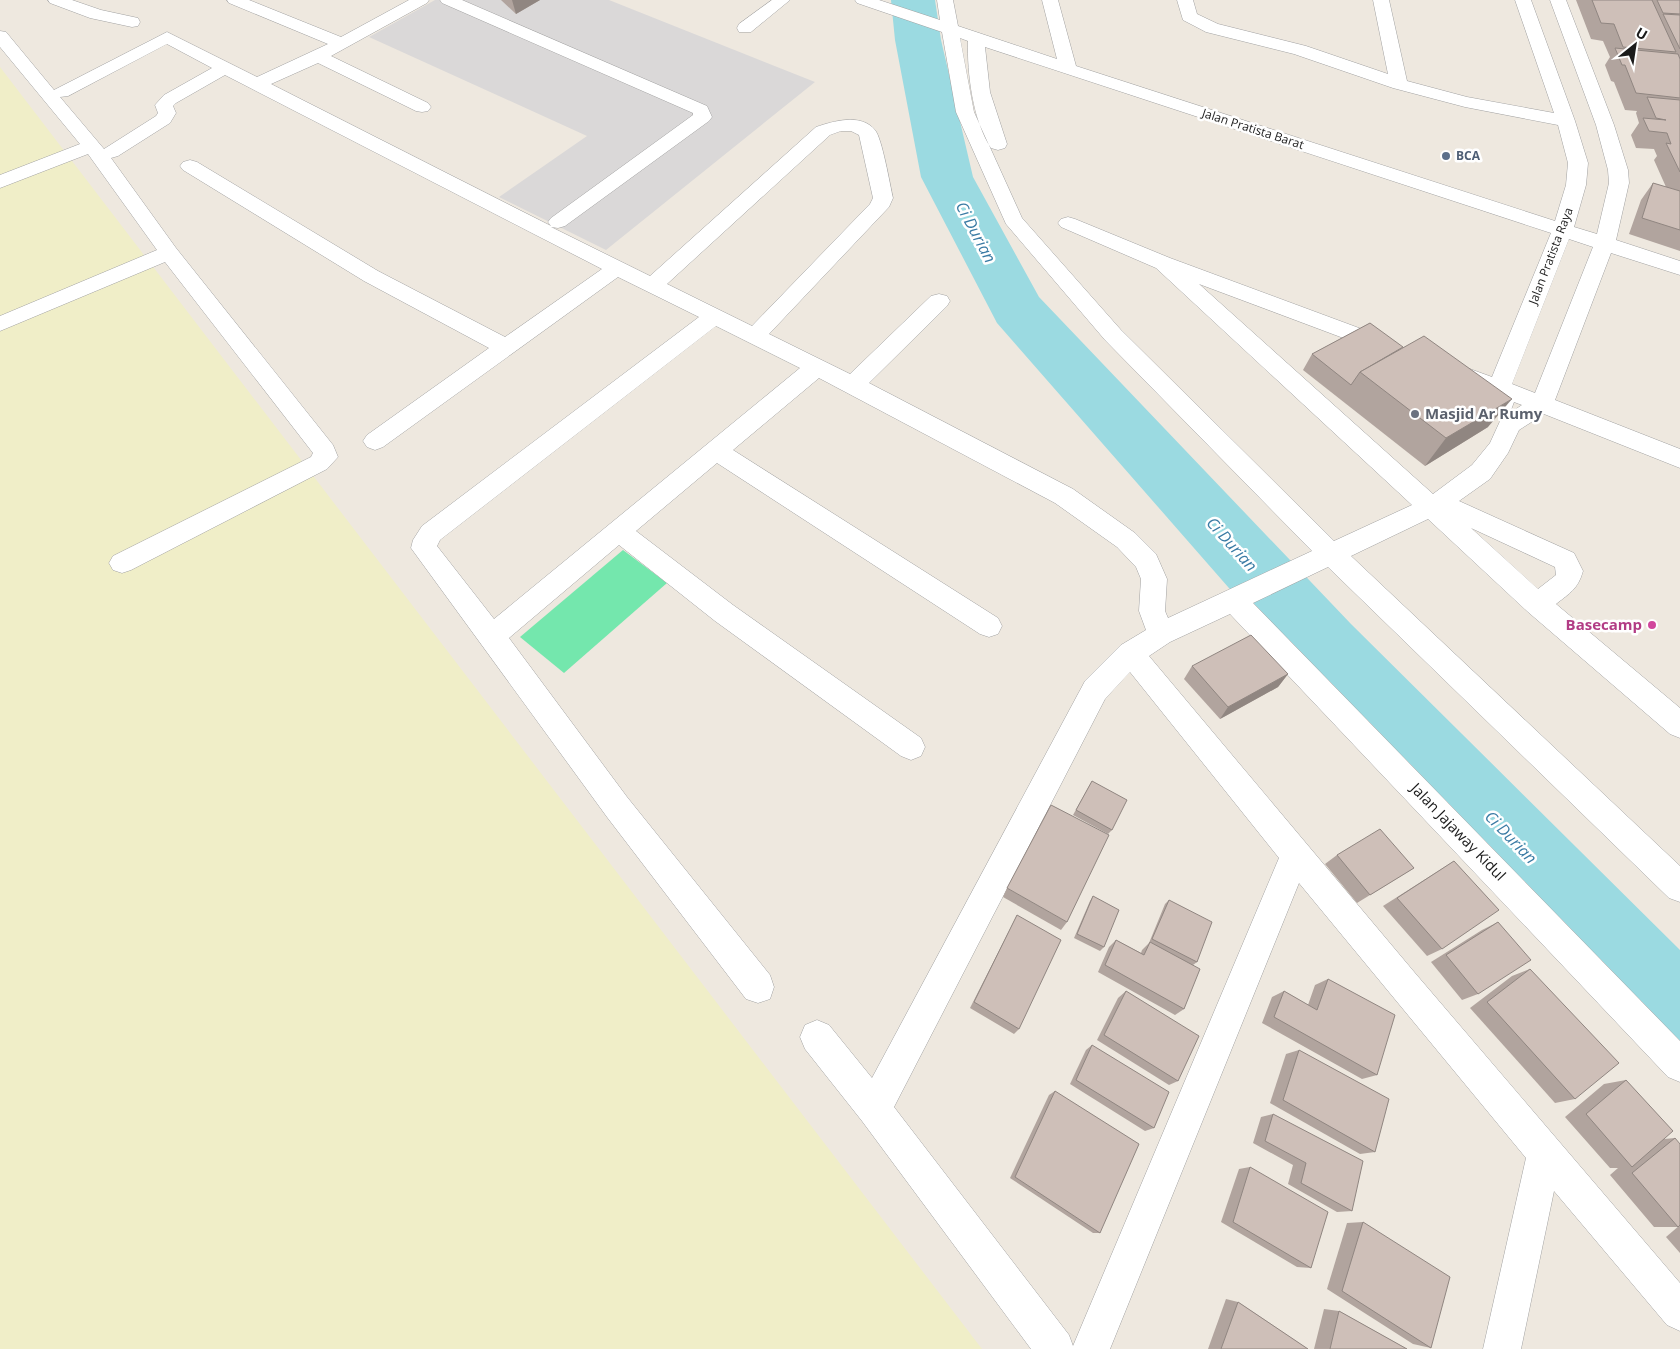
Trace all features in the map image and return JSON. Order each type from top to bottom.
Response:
[{"type":"street","points":[[56,0],[96,14],[132,22]]},
{"type":"street","points":[[235,0],[341,43]]},
{"type":"street","points":[[257,84],[318,56],[421,0]]},
{"type":"street","points":[[448,0],[701,110],[703,116],[558,222]]},
{"type":"street","points":[[745,28],[782,0]]},
{"type":"street","name":"Jalan Pratista Barat","points":[[863,0],[1068,69],[1680,268]]},
{"type":"street","points":[[945,0],[946,27],[965,112],[1013,220],[1113,335],[1323,557],[1680,886]]},
{"type":"street","points":[[1050,0],[1068,69]]},
{"type":"street","points":[[1185,0],[1189,16],[1212,28],[1300,50],[1399,84],[1465,102],[1566,121]]},
{"type":"street","points":[[1381,0],[1399,84]]},
{"type":"street","name":"Jalan Pratista Raya","points":[[1523,0],[1566,121],[1578,163],[1597,190],[1605,243],[1542,404]]},
{"type":"street","name":"Jalan Pratista Raya","points":[[1499,388],[1563,229],[1597,190],[1618,170],[1614,154],[1558,0]]},
{"type":"street","points":[[0,36],[101,149],[169,253],[325,452],[326,457],[319,463],[122,563]]},
{"type":"street","points":[[62,92],[167,37],[652,286],[853,385],[1064,496],[1126,540],[1147,561],[1154,579],[1152,611],[1161,634]]},
{"type":"street","points":[[977,39],[977,76],[985,109],[1010,172]]},
{"type":"street","points":[[318,56],[422,107]]},
{"type":"street","points":[[0,182],[101,149],[164,119],[167,112],[164,106],[170,99],[226,67]]},
{"type":"street","points":[[652,286],[823,131],[839,125],[852,124],[862,127],[868,133],[883,198],[879,207],[755,336]]},
{"type":"street","points":[[190,166],[302,236],[371,276],[507,348]]},
{"type":"street","points":[[1068,223],[1163,263],[1406,353]]},
{"type":"street","points":[[0,324],[169,253]]},
{"type":"street","points":[[1163,263],[1435,505],[1537,604],[1680,725]]},
{"type":"street","points":[[374,441],[617,268]]},
{"type":"street","points":[[853,385],[939,301]]},
{"type":"street","points":[[714,316],[439,527],[426,540],[424,548],[492,636],[617,807],[758,987]]},
{"type":"street","points":[[492,636],[817,367]]},
{"type":"street","points":[[1443,367],[1680,459]]},
{"type":"street","points":[[1499,388],[1509,425]]},
{"type":"street","points":[[874,1109],[1095,690],[1130,653],[1161,634],[1435,505],[1481,472],[1500,447],[1509,425],[1542,404]]},
{"type":"street","points":[[715,450],[989,626]]},
{"type":"street","points":[[1435,505],[1565,560],[1570,571],[1567,581],[1537,604]]},
{"type":"street","points":[[620,532],[724,613],[911,747]]},
{"type":"street","name":"Jalan Jajaway Kidul","points":[[1239,598],[1680,1065]]},
{"type":"street","points":[[1130,653],[1295,856],[1544,1154],[1680,1312]]},
{"type":"street","points":[[1091,1349],[1295,856]]},
{"type":"street","points":[[817,1037],[874,1109],[1055,1349]]},
{"type":"street","points":[[1502,1349],[1544,1154]]},
{"type":"shaded area","points":[[435,0],[609,0],[815,82],[606,250],[499,197],[587,136],[369,37]]},
{"type":"shaded area","points":[[0,67],[982,1349],[0,1349]]},
{"type":"green space","points":[[623,550],[667,583],[564,673],[520,637]]},
{"type":"building","points":[[1592,0],[1652,0],[1676,52],[1623,47],[1614,24],[1601,23]]},
{"type":"building","points":[[1657,0],[1680,0],[1680,14],[1663,13]]},
{"type":"building","points":[[1663,14],[1680,15],[1680,49]]},
{"type":"building","points":[[1615,48],[1678,54],[1680,59],[1680,98],[1636,93],[1625,65],[1622,65]]},
{"type":"building","points":[[1647,97],[1680,100],[1680,172],[1666,143],[1671,144],[1667,133],[1649,131],[1643,118],[1666,120],[1656,118]]},
{"type":"building","points":[[1653,183],[1680,191],[1680,230],[1642,218]]},
{"type":"building","points":[[1370,323],[1403,347],[1360,372],[1351,385],[1312,354]]},
{"type":"building","points":[[1424,336],[1512,399],[1446,438],[1360,372]]},
{"type":"building","points":[[1251,635],[1288,674],[1228,707],[1192,666]]},
{"type":"building","points":[[1092,781],[1127,800],[1112,830],[1076,810]]},
{"type":"building","points":[[1051,805],[1109,835],[1067,922],[1007,888]]},
{"type":"building","points":[[1380,829],[1414,868],[1370,895],[1337,855]]},
{"type":"building","points":[[1454,861],[1499,910],[1442,949],[1397,898]]},
{"type":"building","points":[[1093,896],[1119,910],[1104,947],[1077,934]]},
{"type":"building","points":[[1169,900],[1212,922],[1197,962],[1152,939]]},
{"type":"building","points":[[1017,915],[1061,940],[1019,1029],[974,1002]]},
{"type":"building","points":[[1498,922],[1531,960],[1478,994],[1446,955]]},
{"type":"building","points":[[1116,940],[1144,955],[1150,942],[1200,969],[1184,1009],[1105,965]]},
{"type":"building","points":[[1530,969],[1619,1063],[1575,1099],[1487,1002]]},
{"type":"building","points":[[1328,979],[1395,1015],[1377,1075],[1274,1017],[1284,991],[1317,1010]]},
{"type":"building","points":[[1126,991],[1199,1036],[1178,1081],[1104,1035]]},
{"type":"building","points":[[1092,1045],[1169,1092],[1154,1128],[1076,1080]]},
{"type":"building","points":[[1299,1050],[1389,1099],[1375,1152],[1283,1100]]},
{"type":"building","points":[[1626,1080],[1673,1131],[1632,1167],[1586,1114]]},
{"type":"building","points":[[1055,1091],[1139,1144],[1100,1233],[1015,1177]]},
{"type":"building","points":[[1273,1114],[1363,1161],[1352,1211],[1301,1183],[1306,1163],[1265,1141]]},
{"type":"building","points":[[1675,1138],[1680,1144],[1680,1225],[1678,1227],[1632,1173]]},
{"type":"building","points":[[1250,1167],[1328,1212],[1311,1268],[1233,1222]]},
{"type":"building","points":[[1363,1222],[1450,1277],[1431,1348],[1342,1291]]},
{"type":"building","points":[[1238,1302],[1308,1349],[1221,1349]]},
{"type":"building","points":[[1339,1311],[1407,1349],[1330,1349]]},
{"type":"waterway","name":"Ci Durian","points":[[913,0],[918,40],[947,177],[1017,309],[1325,646],[1680,1012]]},
{"type":"place","name":"BCA","points":[[1446,156]]},
{"type":"place","name":"Masjid Ar Rumy","points":[[1415,414]]},
{"type":"place","name":"Basecamp","points":[[1652,625]]}]
